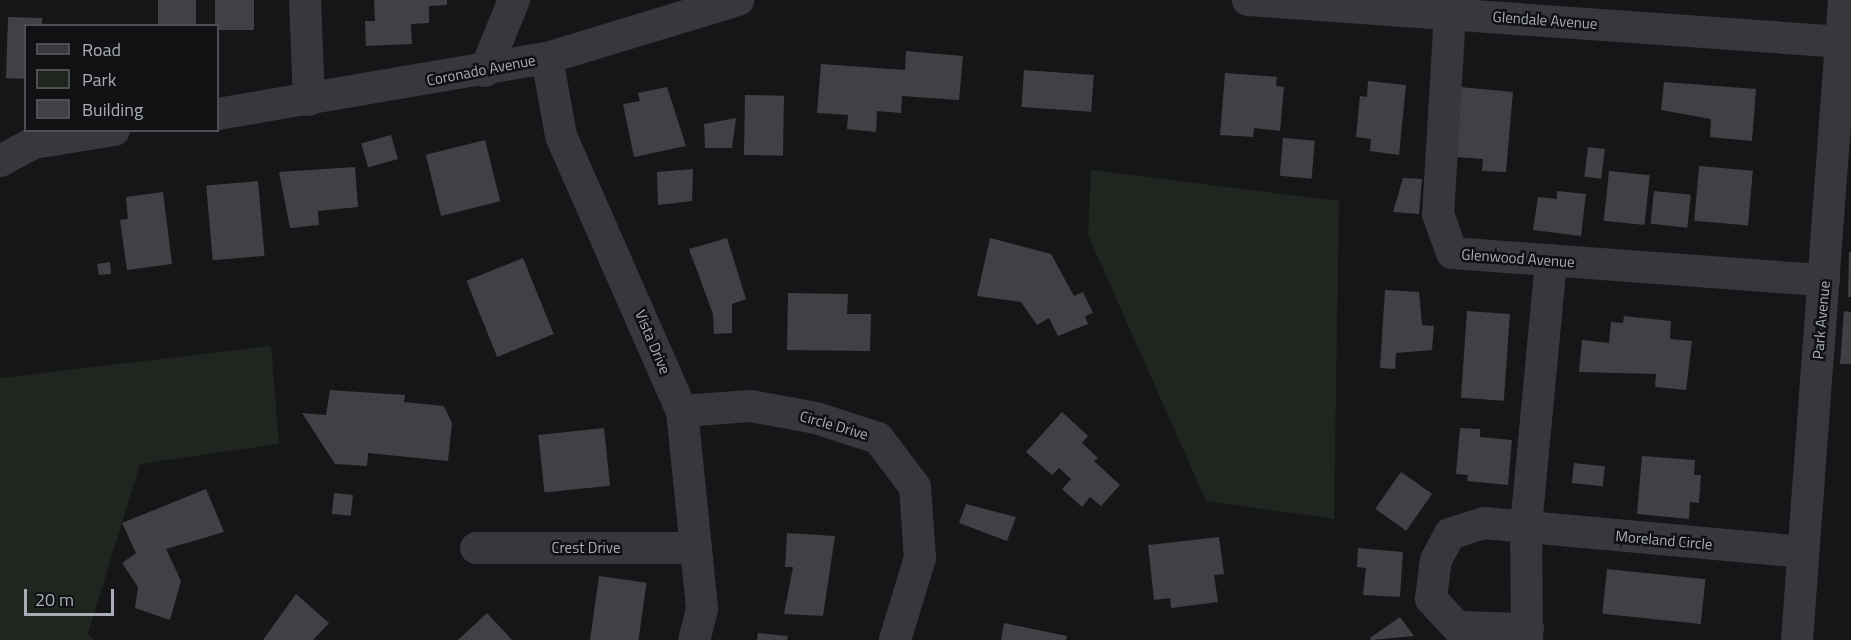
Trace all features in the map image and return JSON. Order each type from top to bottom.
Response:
[{"type":"street","points":[[305,0],[309,100]]},
{"type":"street","points":[[485,71],[514,0]]},
{"type":"street","name":"Coronado Avenue","points":[[219,114],[485,71],[547,58],[738,0]]},
{"type":"street","name":"Glendale Avenue","points":[[1248,0],[1450,14],[1577,11],[1842,42]]},
{"type":"street","name":"Park Avenue","points":[[1797,640],[1824,280],[1841,211],[1844,0]]},
{"type":"street","name":"Glenwood Avenue","points":[[1450,14],[1438,214],[1452,253],[1824,280]]},
{"type":"street","name":"Vista Drive","points":[[547,58],[561,136],[682,411],[702,609],[694,640]]},
{"type":"street","points":[[0,161],[34,143],[102,132]]},
{"type":"street","points":[[1527,635],[1526,526],[1551,260]]},
{"type":"street","name":"Circle Drive","points":[[682,411],[751,406],[816,418],[878,438],[915,488],[920,558],[895,640]]},
{"type":"street","name":"Moreland Circle","points":[[1527,635],[1457,627],[1431,599],[1436,560],[1450,534],[1484,523],[1803,552]]},
{"type":"street","name":"Crest Drive","points":[[476,548],[696,548]]},
{"type":"green space","points":[[1091,170],[1339,201],[1334,519],[1206,501],[1088,235]]},
{"type":"green space","points":[[271,346],[279,444],[140,464],[88,633],[94,640],[0,640],[0,378]]},
{"type":"building","points":[[158,0],[196,0],[196,24],[158,24]]},
{"type":"building","points":[[215,0],[254,0],[254,30],[219,30],[219,24],[215,24]]},
{"type":"building","points":[[374,0],[447,0],[447,5],[429,6],[429,23],[411,24],[412,44],[366,46],[365,21],[375,21]]},
{"type":"building","points":[[8,17],[42,18],[42,24],[24,24],[24,79],[6,78]]},
{"type":"building","points":[[906,51],[963,56],[959,100],[902,96],[901,113],[877,111],[876,132],[847,129],[848,115],[817,113],[821,64],[905,70]]},
{"type":"building","points":[[1024,70],[1094,75],[1091,112],[1021,107]]},
{"type":"building","points":[[1225,73],[1277,77],[1276,86],[1284,87],[1280,131],[1254,128],[1253,137],[1220,135]]},
{"type":"building","points":[[1368,81],[1406,85],[1399,155],[1370,151],[1371,139],[1356,137],[1360,96],[1367,97]]},
{"type":"building","points":[[1664,82],[1756,89],[1752,141],[1710,137],[1711,119],[1661,110]]},
{"type":"building","points":[[667,87],[686,146],[634,157],[623,104],[640,101],[638,93]]},
{"type":"building","points":[[1460,87],[1513,92],[1506,172],[1482,171],[1483,159],[1455,157]]},
{"type":"building","points":[[745,95],[784,96],[783,156],[744,155]]},
{"type":"building","points":[[736,118],[732,148],[705,148],[704,124]]},
{"type":"building","points":[[391,135],[398,159],[368,168],[361,144]]},
{"type":"building","points":[[1283,138],[1315,141],[1312,179],[1280,176]]},
{"type":"building","points":[[485,140],[500,201],[441,216],[426,155]]},
{"type":"building","points":[[1588,147],[1605,149],[1601,179],[1584,177]]},
{"type":"building","points":[[1699,166],[1753,171],[1748,225],[1694,221]]},
{"type":"building","points":[[355,167],[358,207],[318,211],[319,225],[290,228],[279,172]]},
{"type":"building","points":[[693,169],[692,201],[658,205],[657,172]]},
{"type":"building","points":[[1609,171],[1650,175],[1645,225],[1604,221]]},
{"type":"building","points":[[1403,178],[1422,179],[1419,214],[1393,212]]},
{"type":"building","points":[[258,181],[265,256],[213,260],[206,186]]},
{"type":"building","points":[[1557,191],[1586,194],[1581,236],[1533,230],[1538,197],[1557,199]]},
{"type":"building","points":[[1654,191],[1691,195],[1687,228],[1651,224]]},
{"type":"building","points":[[163,192],[172,264],[127,270],[120,220],[128,219],[126,197]]},
{"type":"building","points":[[727,238],[746,299],[732,304],[732,333],[714,334],[713,314],[689,249]]},
{"type":"building","points":[[990,238],[1051,254],[1074,296],[1083,292],[1093,313],[1085,316],[1088,324],[1058,336],[1049,318],[1037,325],[1021,302],[977,296]]},
{"type":"building","points":[[1849,252],[1851,252],[1851,297],[1848,297]]},
{"type":"building","points":[[523,258],[554,334],[497,357],[466,281]]},
{"type":"building","points":[[110,262],[111,274],[99,275],[97,264]]},
{"type":"building","points":[[1385,290],[1419,292],[1422,325],[1434,326],[1432,350],[1396,353],[1395,369],[1380,368]]},
{"type":"building","points":[[788,293],[848,294],[847,314],[871,314],[870,351],[787,350]]},
{"type":"building","points":[[1467,311],[1510,314],[1504,401],[1461,398]]},
{"type":"building","points":[[1844,311],[1851,312],[1851,364],[1840,364]]},
{"type":"building","points":[[1624,316],[1671,321],[1670,339],[1692,341],[1686,390],[1655,387],[1656,374],[1579,372],[1582,340],[1609,343],[1611,322],[1623,323]]},
{"type":"building","points":[[330,390],[405,395],[404,402],[444,406],[452,423],[448,461],[368,453],[367,466],[335,464],[302,413],[326,415]]},
{"type":"building","points":[[1062,412],[1088,436],[1082,443],[1098,458],[1094,461],[1120,485],[1101,506],[1090,497],[1082,507],[1062,489],[1071,479],[1059,468],[1052,475],[1026,452]]},
{"type":"building","points":[[604,428],[610,486],[544,493],[538,435]]},
{"type":"building","points":[[1460,428],[1480,429],[1480,437],[1512,440],[1508,485],[1467,481],[1468,475],[1456,474]]},
{"type":"building","points":[[1642,456],[1695,460],[1694,475],[1701,475],[1699,503],[1690,502],[1689,519],[1637,514]]},
{"type":"building","points":[[1574,463],[1605,466],[1603,486],[1572,483]]},
{"type":"building","points":[[1401,472],[1432,494],[1406,531],[1375,509]]},
{"type":"building","points":[[206,489],[224,532],[166,549],[181,581],[170,620],[135,608],[138,587],[122,563],[136,553],[122,523]]},
{"type":"building","points":[[334,493],[353,495],[351,516],[332,514]]},
{"type":"building","points":[[966,504],[1016,517],[1007,541],[959,523]]},
{"type":"building","points":[[787,533],[835,536],[823,616],[784,614],[793,567],[785,567]]},
{"type":"building","points":[[1219,537],[1224,574],[1214,575],[1218,602],[1171,608],[1170,598],[1154,600],[1148,545]]},
{"type":"building","points":[[1358,548],[1403,552],[1400,597],[1363,595],[1366,568],[1357,567]]},
{"type":"building","points":[[1607,569],[1705,579],[1701,624],[1602,614]]},
{"type":"building","points":[[599,576],[647,583],[638,640],[590,640]]},
{"type":"building","points":[[296,594],[329,623],[313,640],[263,640]]},
{"type":"building","points":[[487,613],[512,640],[458,640]]},
{"type":"building","points":[[1400,617],[1414,636],[1371,640],[1370,638]]},
{"type":"building","points":[[1004,623],[1067,636],[1066,640],[1001,640]]},
{"type":"building","points":[[758,633],[788,636],[787,640],[757,640]]}]
